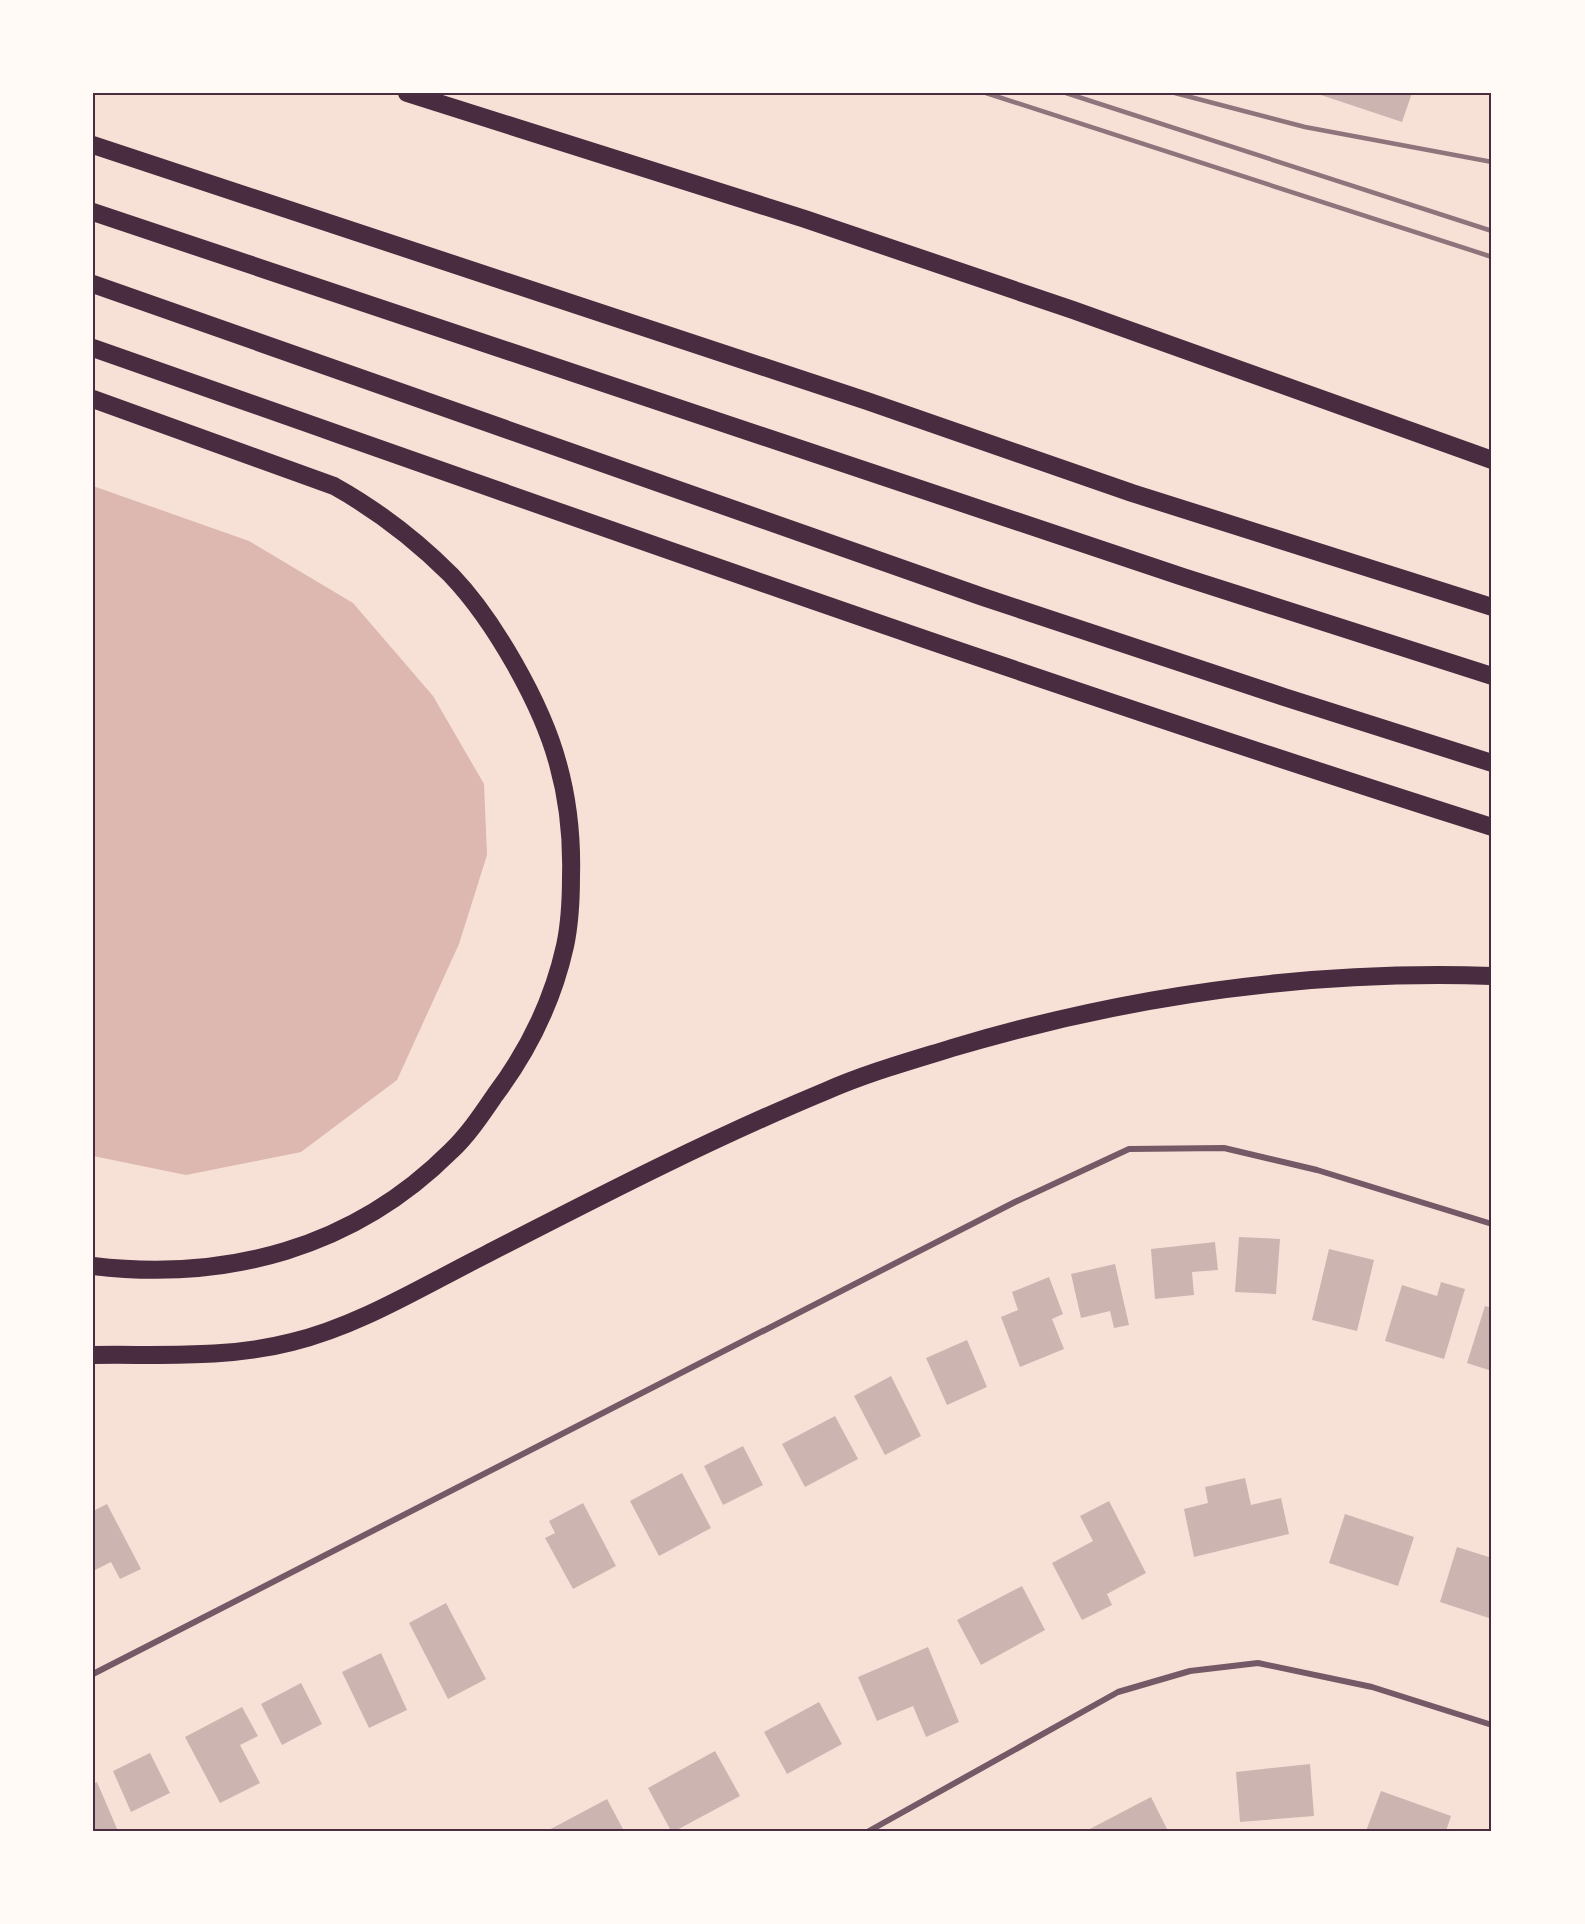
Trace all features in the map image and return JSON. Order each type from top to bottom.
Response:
[{"type":"highway","points":[[411,94],[816,222],[1073,310],[1492,460]]},
{"type":"highway","points":[[93,145],[867,401],[1132,493],[1492,607]]},
{"type":"highway","points":[[93,212],[1172,573],[1492,676]]},
{"type":"highway","points":[[93,284],[994,601],[1284,698],[1492,763]]},
{"type":"highway","points":[[93,348],[968,654],[1234,744],[1492,827]]},
{"type":"highway","points":[[93,399],[334,486],[363,502],[429,555],[453,578],[479,612],[504,647],[527,686],[558,765],[567,810],[571,855],[571,900],[566,945],[553,989],[516,1067],[453,1150],[412,1185],[372,1213],[323,1237],[283,1252],[239,1264],[200,1269],[127,1270],[93,1266]]},
{"type":"highway","points":[[98,1354],[191,1355],[243,1351],[292,1342],[336,1328],[389,1304],[694,1150],[829,1089],[894,1066],[1024,1028],[1163,999],[1275,984],[1401,976],[1492,976]]},
{"type":"street","points":[[93,1674],[1015,1202],[1129,1149],[1224,1148],[1317,1170],[1492,1224]]},
{"type":"street","points":[[869,1831],[1118,1692],[1190,1671],[1258,1663],[1372,1687],[1492,1725]]},
{"type":"shaded area","points":[[93,486],[249,541],[353,603],[433,696],[484,784],[487,855],[459,944],[397,1080],[301,1152],[186,1175],[93,1156]]},
{"type":"building","points":[[1315,93],[1412,93],[1402,122]]},
{"type":"building","points":[[1239,1237],[1280,1239],[1276,1294],[1235,1292]]},
{"type":"building","points":[[1215,1242],[1218,1270],[1192,1272],[1194,1295],[1155,1299],[1151,1249]]},
{"type":"building","points":[[1329,1249],[1374,1260],[1357,1331],[1312,1320]]},
{"type":"building","points":[[1115,1264],[1129,1325],[1114,1328],[1110,1311],[1081,1318],[1071,1274]]},
{"type":"building","points":[[1049,1277],[1063,1314],[1052,1319],[1064,1349],[1020,1367],[1001,1317],[1018,1310],[1012,1292]]},
{"type":"building","points":[[1441,1282],[1465,1289],[1444,1359],[1385,1341],[1402,1285],[1437,1296]]},
{"type":"building","points":[[1485,1306],[1492,1308],[1492,1371],[1467,1363]]},
{"type":"building","points":[[967,1340],[987,1387],[947,1405],[926,1358]]},
{"type":"building","points":[[891,1376],[921,1436],[885,1455],[854,1396]]},
{"type":"building","points":[[835,1416],[858,1459],[805,1487],[782,1444]]},
{"type":"building","points":[[743,1446],[763,1485],[723,1505],[704,1466]]},
{"type":"building","points":[[682,1473],[711,1528],[659,1556],[630,1501]]},
{"type":"building","points":[[1245,1478],[1251,1505],[1281,1498],[1289,1534],[1194,1557],[1184,1509],[1208,1503],[1205,1487]]},
{"type":"building","points":[[1109,1501],[1146,1573],[1107,1594],[1112,1605],[1082,1620],[1052,1563],[1093,1541],[1080,1516]]},
{"type":"building","points":[[583,1503],[616,1566],[573,1589],[545,1538],[555,1533],[549,1521]]},
{"type":"building","points":[[107,1504],[141,1569],[120,1579],[111,1562],[93,1571],[93,1511]]},
{"type":"building","points":[[1345,1514],[1414,1537],[1398,1586],[1329,1563]]},
{"type":"building","points":[[1457,1547],[1492,1558],[1492,1619],[1440,1602]]},
{"type":"building","points":[[1022,1586],[1045,1630],[981,1665],[957,1620]]},
{"type":"building","points":[[446,1603],[486,1679],[448,1699],[409,1623]]},
{"type":"building","points":[[928,1647],[959,1722],[926,1737],[913,1706],[877,1721],[858,1677]]},
{"type":"building","points":[[381,1653],[407,1710],[369,1728],[342,1672]]},
{"type":"building","points":[[301,1683],[322,1724],[282,1745],[261,1704]]},
{"type":"building","points":[[819,1702],[842,1744],[787,1774],[764,1732]]},
{"type":"building","points":[[242,1707],[258,1736],[240,1745],[260,1783],[220,1803],[185,1737]]},
{"type":"building","points":[[715,1751],[740,1796],[675,1831],[671,1831],[648,1788]]},
{"type":"building","points":[[150,1753],[170,1793],[131,1812],[113,1771]]},
{"type":"building","points":[[1310,1764],[1314,1816],[1240,1822],[1236,1772]]},
{"type":"building","points":[[97,1782],[118,1831],[93,1831],[93,1784]]},
{"type":"building","points":[[1381,1791],[1451,1816],[1446,1831],[1366,1831]]},
{"type":"building","points":[[1151,1797],[1168,1831],[1086,1831]]},
{"type":"building","points":[[607,1799],[624,1831],[547,1831]]},
{"type":"railway","points":[[986,93],[1492,257]]},
{"type":"railway","points":[[1066,93],[1492,231]]},
{"type":"railway","points":[[1175,93],[1305,127],[1492,162]]}]
